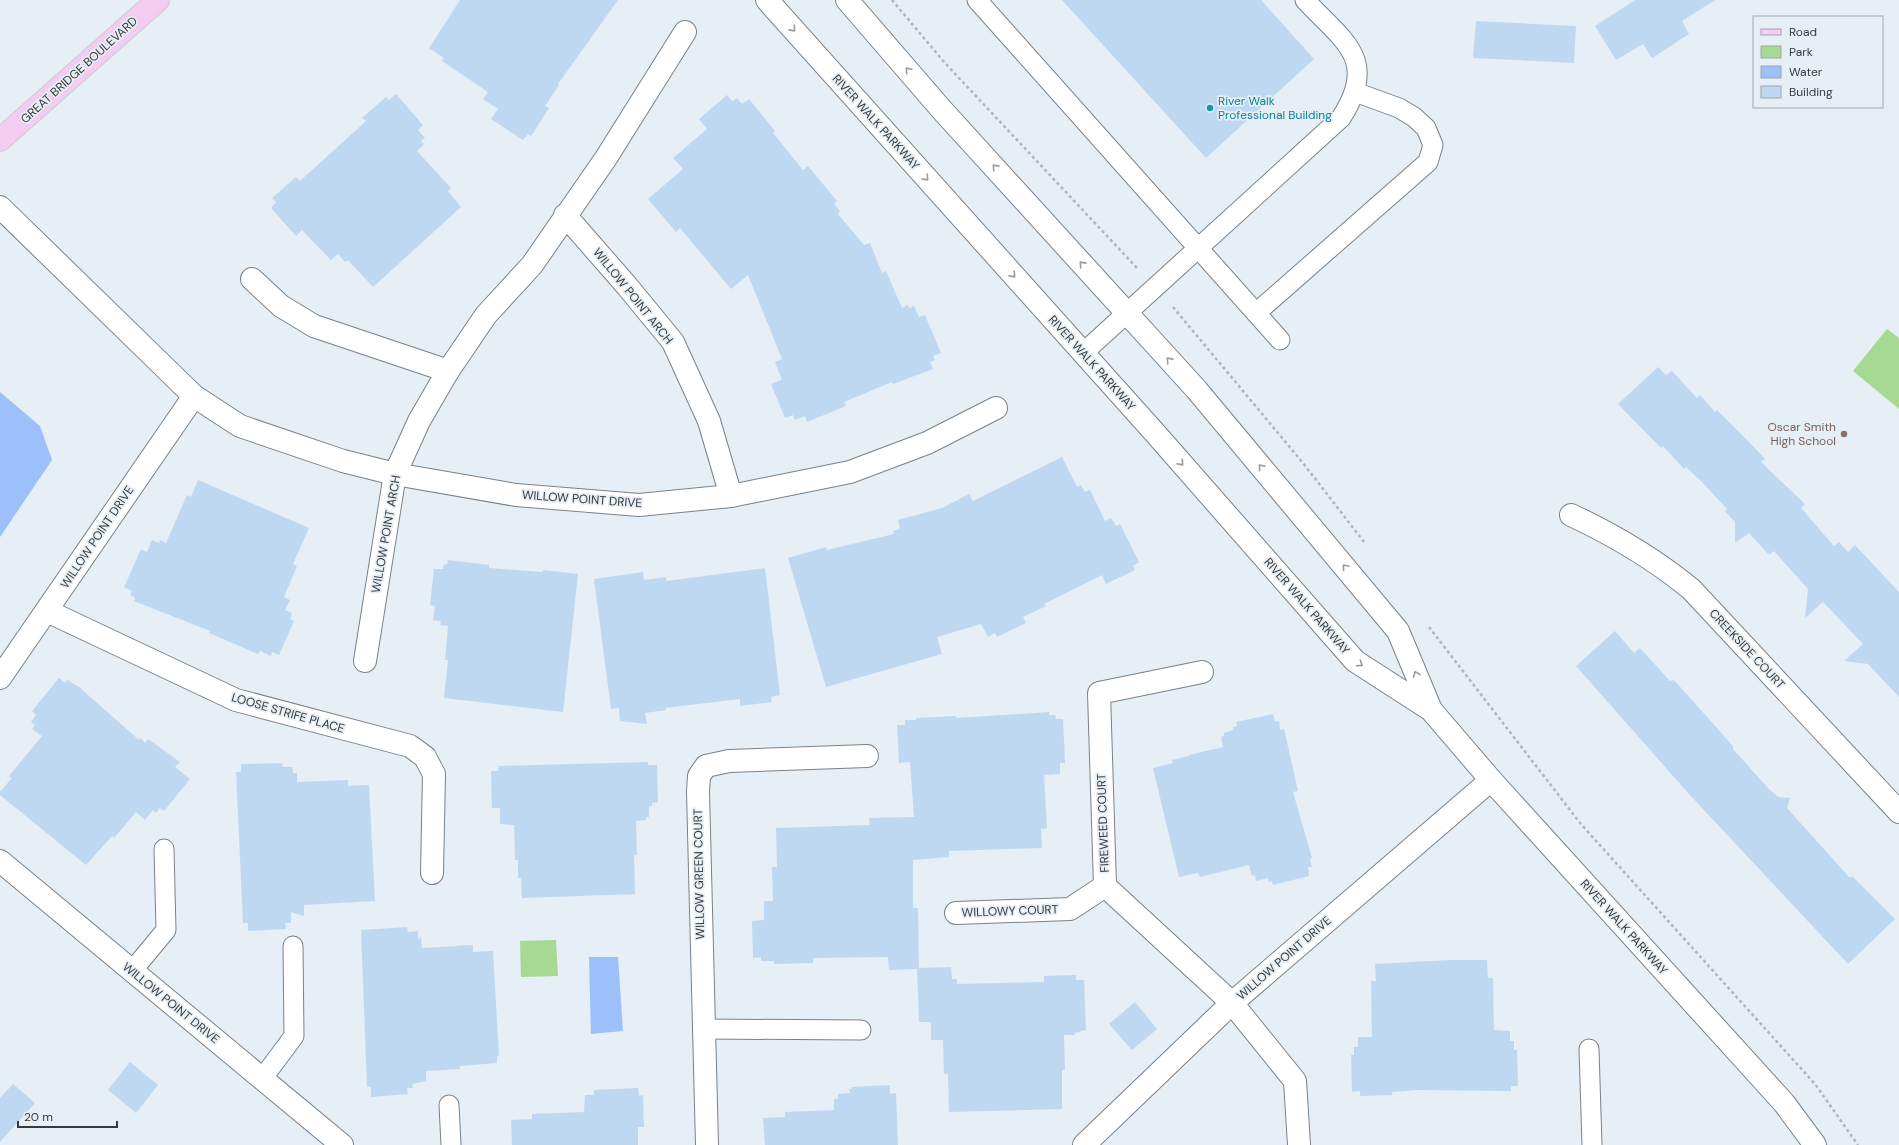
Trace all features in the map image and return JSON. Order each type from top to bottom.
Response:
[{"type":"main road","name":"GREAT BRIDGE BOULEVARD","points":[[0,140],[158,0]]},
{"type":"street","name":"RIVER WALK PARKWAY","points":[[767,0],[1355,660],[1431,710],[1491,780],[1784,1103],[1815,1145]]},
{"type":"street","name":"RIVER WALK PARKWAY","points":[[847,0],[942,110],[1196,389],[1398,631],[1431,710]]},
{"type":"street","name":"WILLOW POINT ARCH","points":[[365,661],[395,474],[419,421],[448,371],[486,315],[532,265],[565,215],[606,158],[685,32]]},
{"type":"street","name":"WILLOW POINT DRIVE","points":[[0,207],[194,396],[240,426],[343,461],[395,474],[516,495],[639,505],[731,496],[850,472],[927,443],[996,408]]},
{"type":"street","name":"WILLOW POINT ARCH","points":[[565,215],[627,286],[673,342],[709,422],[731,496]]},
{"type":"street","points":[[252,279],[281,306],[314,326],[448,371]]},
{"type":"street","name":"WILLOW POINT DRIVE","points":[[0,678],[194,396]]},
{"type":"street","name":"CREEKSIDE COURT","points":[[1571,515],[1606,531],[1660,564],[1691,589],[1899,812]]},
{"type":"street","name":"LOOSE STRIFE PLACE","points":[[47,610],[236,700],[410,746],[425,757],[434,774],[432,873]]},
{"type":"street","name":"FIREWEED COURT","points":[[1202,672],[1099,693],[1106,886],[1232,1003],[1296,1081],[1298,1145]]},
{"type":"street","name":"WILLOW GREEN COURT","points":[[707,1145],[703,1029],[698,792],[699,776],[706,766],[729,761],[867,756]]},
{"type":"street","name":"WILLOW POINT DRIVE","points":[[1084,1145],[1232,1003],[1491,780]]},
{"type":"street","name":"WILLOW POINT DRIVE","points":[[0,861],[342,1145]]},
{"type":"street","name":"WILLOWY COURT","points":[[956,913],[1070,909],[1106,886]]},
{"type":"lane","points":[[978,0],[1280,340]]},
{"type":"lane","points":[[1083,353],[1341,118],[1351,102],[1355,92],[1358,80],[1356,61],[1349,47],[1305,0]]},
{"type":"lane","points":[[1256,313],[1428,162],[1433,145],[1426,128],[1414,117],[1399,108],[1355,92]]},
{"type":"lane","points":[[132,971],[166,930],[164,849]]},
{"type":"lane","points":[[262,1079],[294,1036],[293,946]]},
{"type":"lane","points":[[703,1029],[861,1030]]},
{"type":"lane","points":[[1589,1049],[1592,1145]]},
{"type":"lane","points":[[449,1106],[451,1145]]},
{"type":"green space","points":[[1887,329],[1899,338],[1899,409],[1853,371]]},
{"type":"green space","points":[[556,940],[558,976],[521,977],[520,941]]},
{"type":"water","points":[[0,392],[40,426],[52,460],[0,537]]},
{"type":"water","points":[[589,957],[618,957],[623,1031],[591,1034]]},
{"type":"building","points":[[460,0],[618,0],[558,84],[559,85],[545,106],[549,108],[531,136],[528,134],[523,140],[491,119],[498,109],[483,99],[488,92],[442,61],[444,58],[429,48]]},
{"type":"building","name":"River Walk Professional Building","points":[[1062,0],[1261,0],[1314,59],[1206,158]]},
{"type":"building","points":[[1635,0],[1715,0],[1682,21],[1689,34],[1652,58],[1643,44],[1616,60],[1595,26]]},
{"type":"building","points":[[1476,21],[1576,26],[1574,63],[1473,58]]},
{"type":"building","points":[[396,94],[423,125],[418,130],[425,138],[421,141],[424,144],[417,151],[451,188],[448,191],[461,207],[373,287],[348,260],[345,262],[338,254],[331,260],[302,230],[296,236],[271,208],[276,202],[272,198],[296,177],[300,181],[366,121],[362,118],[386,97],[389,100]]},
{"type":"building","points":[[727,95],[732,101],[737,98],[742,104],[749,99],[775,131],[773,133],[803,170],[808,166],[837,201],[834,204],[840,211],[838,214],[864,245],[870,243],[882,273],[886,271],[902,308],[908,305],[909,308],[914,306],[919,317],[925,315],[941,353],[933,356],[935,360],[930,362],[933,369],[893,384],[892,382],[844,402],[846,406],[807,422],[805,416],[795,420],[793,415],[785,418],[771,384],[782,380],[775,362],[782,359],[748,275],[731,289],[680,228],[676,232],[648,199],[683,169],[673,158],[707,129],[699,119]]},
{"type":"building","points":[[1658,367],[1666,375],[1672,371],[1697,398],[1700,395],[1715,412],[1717,410],[1751,444],[1765,459],[1761,462],[1805,504],[1801,508],[1834,546],[1839,542],[1848,552],[1855,545],[1899,592],[1899,697],[1868,664],[1844,661],[1863,644],[1823,602],[1805,618],[1808,589],[1774,551],[1769,555],[1749,533],[1735,543],[1735,522],[1725,511],[1727,509],[1702,482],[1686,467],[1684,469],[1663,446],[1661,448],[1618,404]]},
{"type":"building","points":[[1062,457],[1077,487],[1081,485],[1085,492],[1090,490],[1105,521],[1111,518],[1116,526],[1120,524],[1139,562],[1133,566],[1135,570],[1106,584],[1102,575],[1044,604],[1046,606],[1023,617],[1026,623],[997,637],[995,633],[988,637],[981,624],[937,637],[942,654],[826,687],[788,558],[826,547],[827,550],[894,534],[893,531],[900,529],[898,520],[942,508],[969,494],[973,501]]},
{"type":"building","points":[[198,480],[309,528],[293,564],[297,566],[284,597],[290,600],[285,610],[292,613],[290,619],[294,621],[279,655],[272,652],[271,656],[260,651],[258,654],[209,633],[210,631],[134,601],[135,598],[130,595],[132,591],[124,587],[141,549],[147,552],[152,540],[159,543],[160,540],[166,543],[187,495],[191,497]]},
{"type":"building","points":[[448,560],[489,565],[489,568],[543,572],[543,570],[578,574],[563,712],[444,698],[448,660],[445,660],[448,626],[440,625],[441,621],[433,620],[435,606],[430,605],[434,569],[443,569],[444,564],[447,565]]},
{"type":"building","points":[[765,568],[780,695],[771,697],[772,702],[740,706],[740,699],[665,708],[666,710],[645,713],[647,724],[620,721],[619,708],[611,709],[594,579],[643,572],[644,580],[666,577],[666,581]]},
{"type":"building","points":[[1615,631],[1634,653],[1640,648],[1670,681],[1674,680],[1768,788],[1778,797],[1790,798],[1787,808],[1850,878],[1852,876],[1895,919],[1848,964],[1688,793],[1576,666]]},
{"type":"building","points":[[59,678],[65,683],[67,680],[79,687],[139,740],[140,738],[145,743],[148,739],[180,762],[175,767],[190,779],[164,811],[160,808],[156,813],[153,810],[145,820],[136,812],[114,838],[112,836],[86,865],[0,795],[0,792],[12,778],[9,776],[42,736],[32,729],[35,725],[31,722],[36,715],[32,711]]},
{"type":"building","points":[[1049,712],[1049,715],[1055,715],[1056,719],[1063,719],[1065,763],[1060,763],[1060,774],[1044,775],[1047,828],[1041,829],[1042,848],[949,851],[949,857],[913,860],[913,908],[918,908],[919,968],[951,967],[952,979],[957,979],[957,984],[1044,982],[1044,976],[1076,975],[1076,980],[1084,980],[1086,1030],[1075,1033],[1075,1035],[1064,1035],[1065,1070],[1062,1070],[1062,1109],[949,1112],[948,1074],[944,1074],[943,1040],[931,1040],[931,1022],[919,1022],[917,969],[889,970],[888,957],[813,958],[813,963],[774,964],[774,961],[761,961],[761,957],[753,958],[752,921],[764,920],[764,901],[773,901],[772,867],[777,867],[776,828],[870,825],[869,818],[914,817],[910,762],[899,763],[897,725],[905,725],[905,720],[916,720],[916,718],[956,716],[956,718]]},
{"type":"building","points":[[1273,714],[1275,722],[1279,721],[1280,730],[1284,729],[1298,791],[1293,792],[1312,858],[1310,859],[1312,867],[1308,867],[1309,876],[1273,885],[1272,881],[1269,882],[1268,878],[1256,881],[1255,875],[1252,876],[1249,865],[1200,877],[1198,873],[1179,877],[1153,768],[1173,763],[1172,760],[1223,747],[1221,737],[1224,736],[1224,733],[1233,730],[1233,727],[1237,726],[1236,722]]},
{"type":"building","points":[[648,762],[648,765],[657,765],[658,802],[652,803],[652,806],[649,806],[649,817],[646,817],[646,820],[636,821],[637,855],[634,855],[635,894],[522,898],[521,878],[518,878],[518,860],[515,860],[514,825],[500,824],[500,808],[492,808],[491,771],[498,771],[499,766]]},
{"type":"building","points":[[282,763],[283,767],[292,767],[293,773],[297,773],[297,782],[348,780],[348,786],[369,785],[375,901],[304,905],[304,916],[291,912],[291,923],[285,923],[286,929],[248,931],[248,923],[243,923],[236,772],[241,772],[241,764]]},
{"type":"building","points":[[407,927],[408,932],[418,931],[418,939],[421,938],[422,948],[473,945],[473,952],[493,951],[499,1056],[497,1056],[497,1063],[460,1066],[460,1069],[426,1071],[426,1081],[412,1084],[413,1088],[407,1088],[408,1094],[371,1097],[371,1087],[367,1087],[361,930]]},
{"type":"building","points":[[1451,960],[1487,960],[1488,978],[1493,978],[1494,1030],[1510,1031],[1510,1041],[1514,1041],[1514,1050],[1517,1050],[1518,1086],[1511,1086],[1511,1091],[1416,1090],[1392,1092],[1392,1095],[1360,1096],[1360,1091],[1352,1092],[1351,1055],[1354,1055],[1354,1047],[1358,1047],[1358,1037],[1372,1037],[1371,981],[1376,981],[1375,964]]},
{"type":"building","points":[[1135,1002],[1157,1029],[1132,1050],[1109,1024]]},
{"type":"building","points":[[130,1062],[158,1085],[136,1113],[108,1090]]},
{"type":"building","points":[[13,1084],[35,1103],[0,1142],[0,1098]]},
{"type":"building","points":[[890,1085],[890,1094],[896,1093],[898,1145],[765,1145],[763,1118],[785,1117],[785,1112],[834,1110],[834,1099],[838,1099],[838,1094],[850,1093],[849,1089],[852,1089],[852,1087]]},
{"type":"building","points":[[638,1088],[639,1096],[643,1095],[644,1127],[638,1127],[638,1145],[512,1145],[511,1120],[532,1119],[532,1114],[584,1112],[585,1095],[594,1095],[594,1090]]},
{"type":"place","name":"River Walk Professional Building","points":[[1210,108]]},
{"type":"place","name":"Oscar Smith High School","points":[[1844,434]]}]
